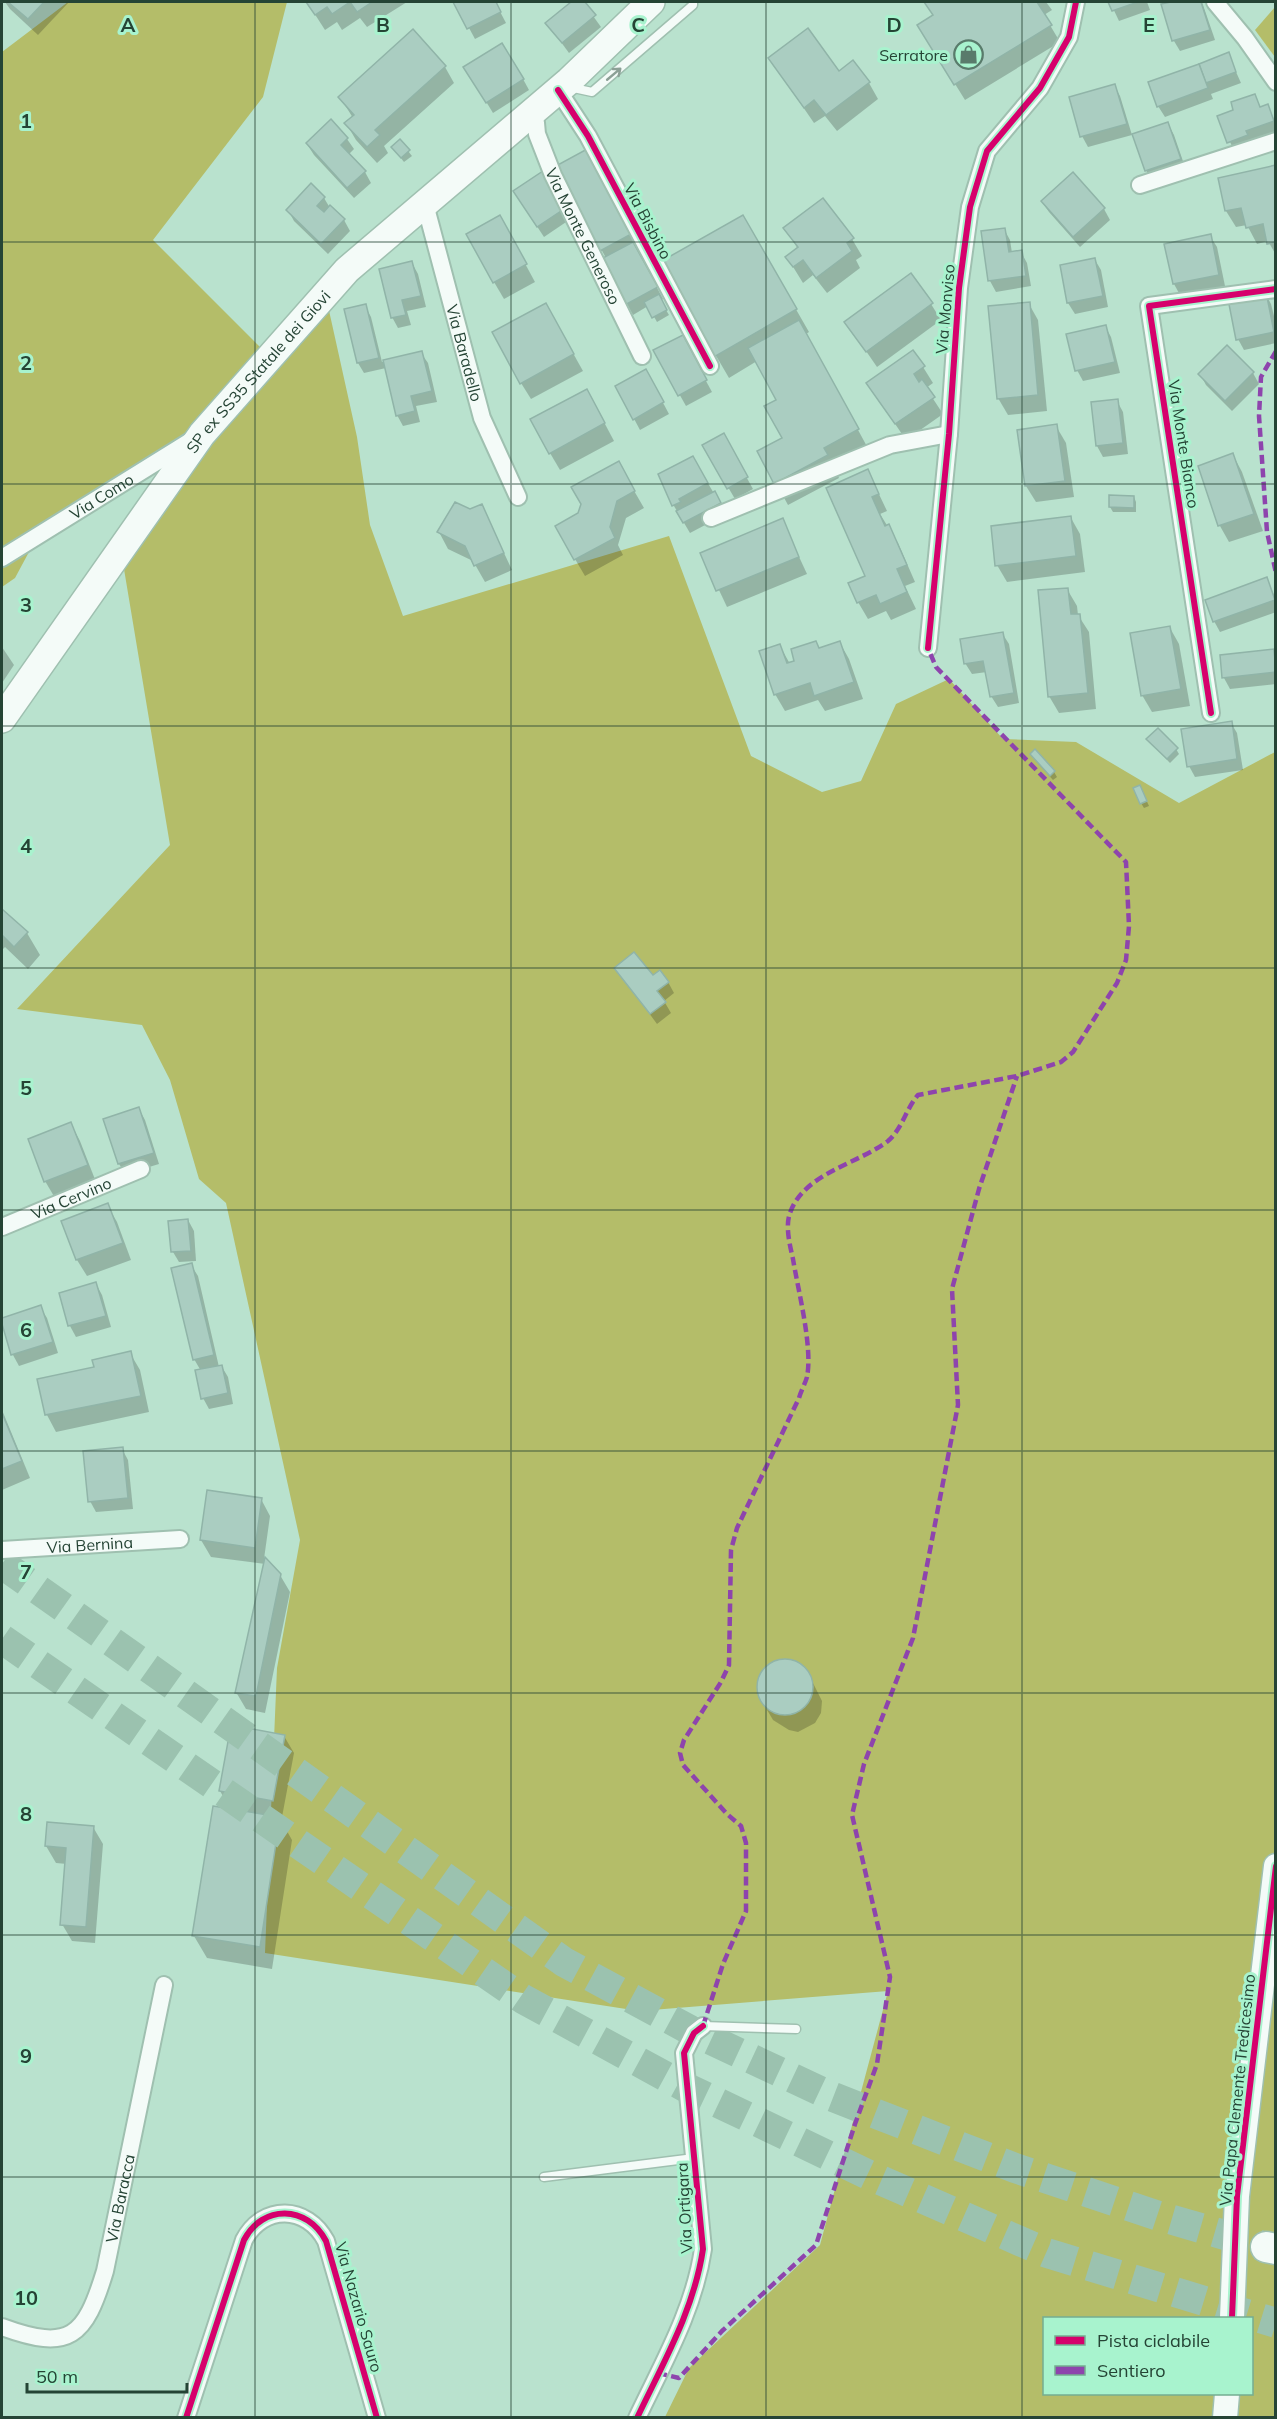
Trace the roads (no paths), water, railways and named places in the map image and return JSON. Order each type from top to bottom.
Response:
[{"type":"main road","name":"SP ex SS35 Statale dei Giovi","points":[[2,719],[202,434],[347,270],[565,84],[651,2]]},
{"type":"main road","name":"SP ex SS35 Statale dei Giovi","points":[[565,84],[672,2]]},
{"type":"street","name":"Via Monviso","points":[[928,648],[949,434],[959,288],[970,207],[987,151],[1040,88],[1069,37],[1076,2]]},
{"type":"street","points":[[1215,2],[1245,38],[1275,82]]},
{"type":"street","name":"Via Bisbino","points":[[565,84],[588,136],[710,366]]},
{"type":"street","name":"Via Monte Generoso","points":[[530,114],[536,123],[537,134],[553,175],[642,356]]},
{"type":"street","points":[[1140,185],[1275,141]]},
{"type":"street","name":"Via Baradello","points":[[424,204],[482,418],[518,497]]},
{"type":"street","name":"Via Monte Bianco","points":[[1211,713],[1149,306],[1275,289]]},
{"type":"street","name":"Via Como","points":[[2,558],[202,434]]},
{"type":"street","points":[[711,518],[890,446],[949,434]]},
{"type":"street","name":"Via Cervino","points":[[2,1227],[141,1169]]},
{"type":"street","name":"Via Bernina","points":[[2,1550],[180,1539]]},
{"type":"street","name":"Via Papa Clemente Tredicesimo","points":[[1232,2317],[1237,2196],[1275,1866]]},
{"type":"street","name":"Via Baracca","points":[[2,2327],[33,2338],[60,2339],[83,2325],[94,2306],[105,2271],[164,1984]]},
{"type":"street","name":"Via Ortigara","points":[[637,2418],[688,2312],[695,2292],[702,2249],[684,2053],[693,2033],[703,2026]]},
{"type":"street","name":"Via Nazario Sauro","points":[[186,2418],[244,2240],[251,2227],[262,2218],[274,2214],[286,2214],[313,2223],[326,2241],[376,2418]]},
{"type":"street","points":[[1225,2418],[1227,2395]]},
{"type":"lane","points":[[565,84],[592,92],[693,5],[693,2]]},
{"type":"lane","points":[[703,2026],[796,2029]]},
{"type":"lane","name":"Via Ortigara","points":[[544,2177],[695,2157]]},
{"type":"tunnel","points":[[2,1564],[564,1962],[690,2030],[833,2097],[1015,2168],[1159,2216],[1266,2247]]},
{"type":"tunnel","points":[[2,1639],[523,1999],[685,2087],[871,2176],[1047,2253],[1276,2323]]},
{"type":"place","name":"Serratore","points":[[969,55]]}]
